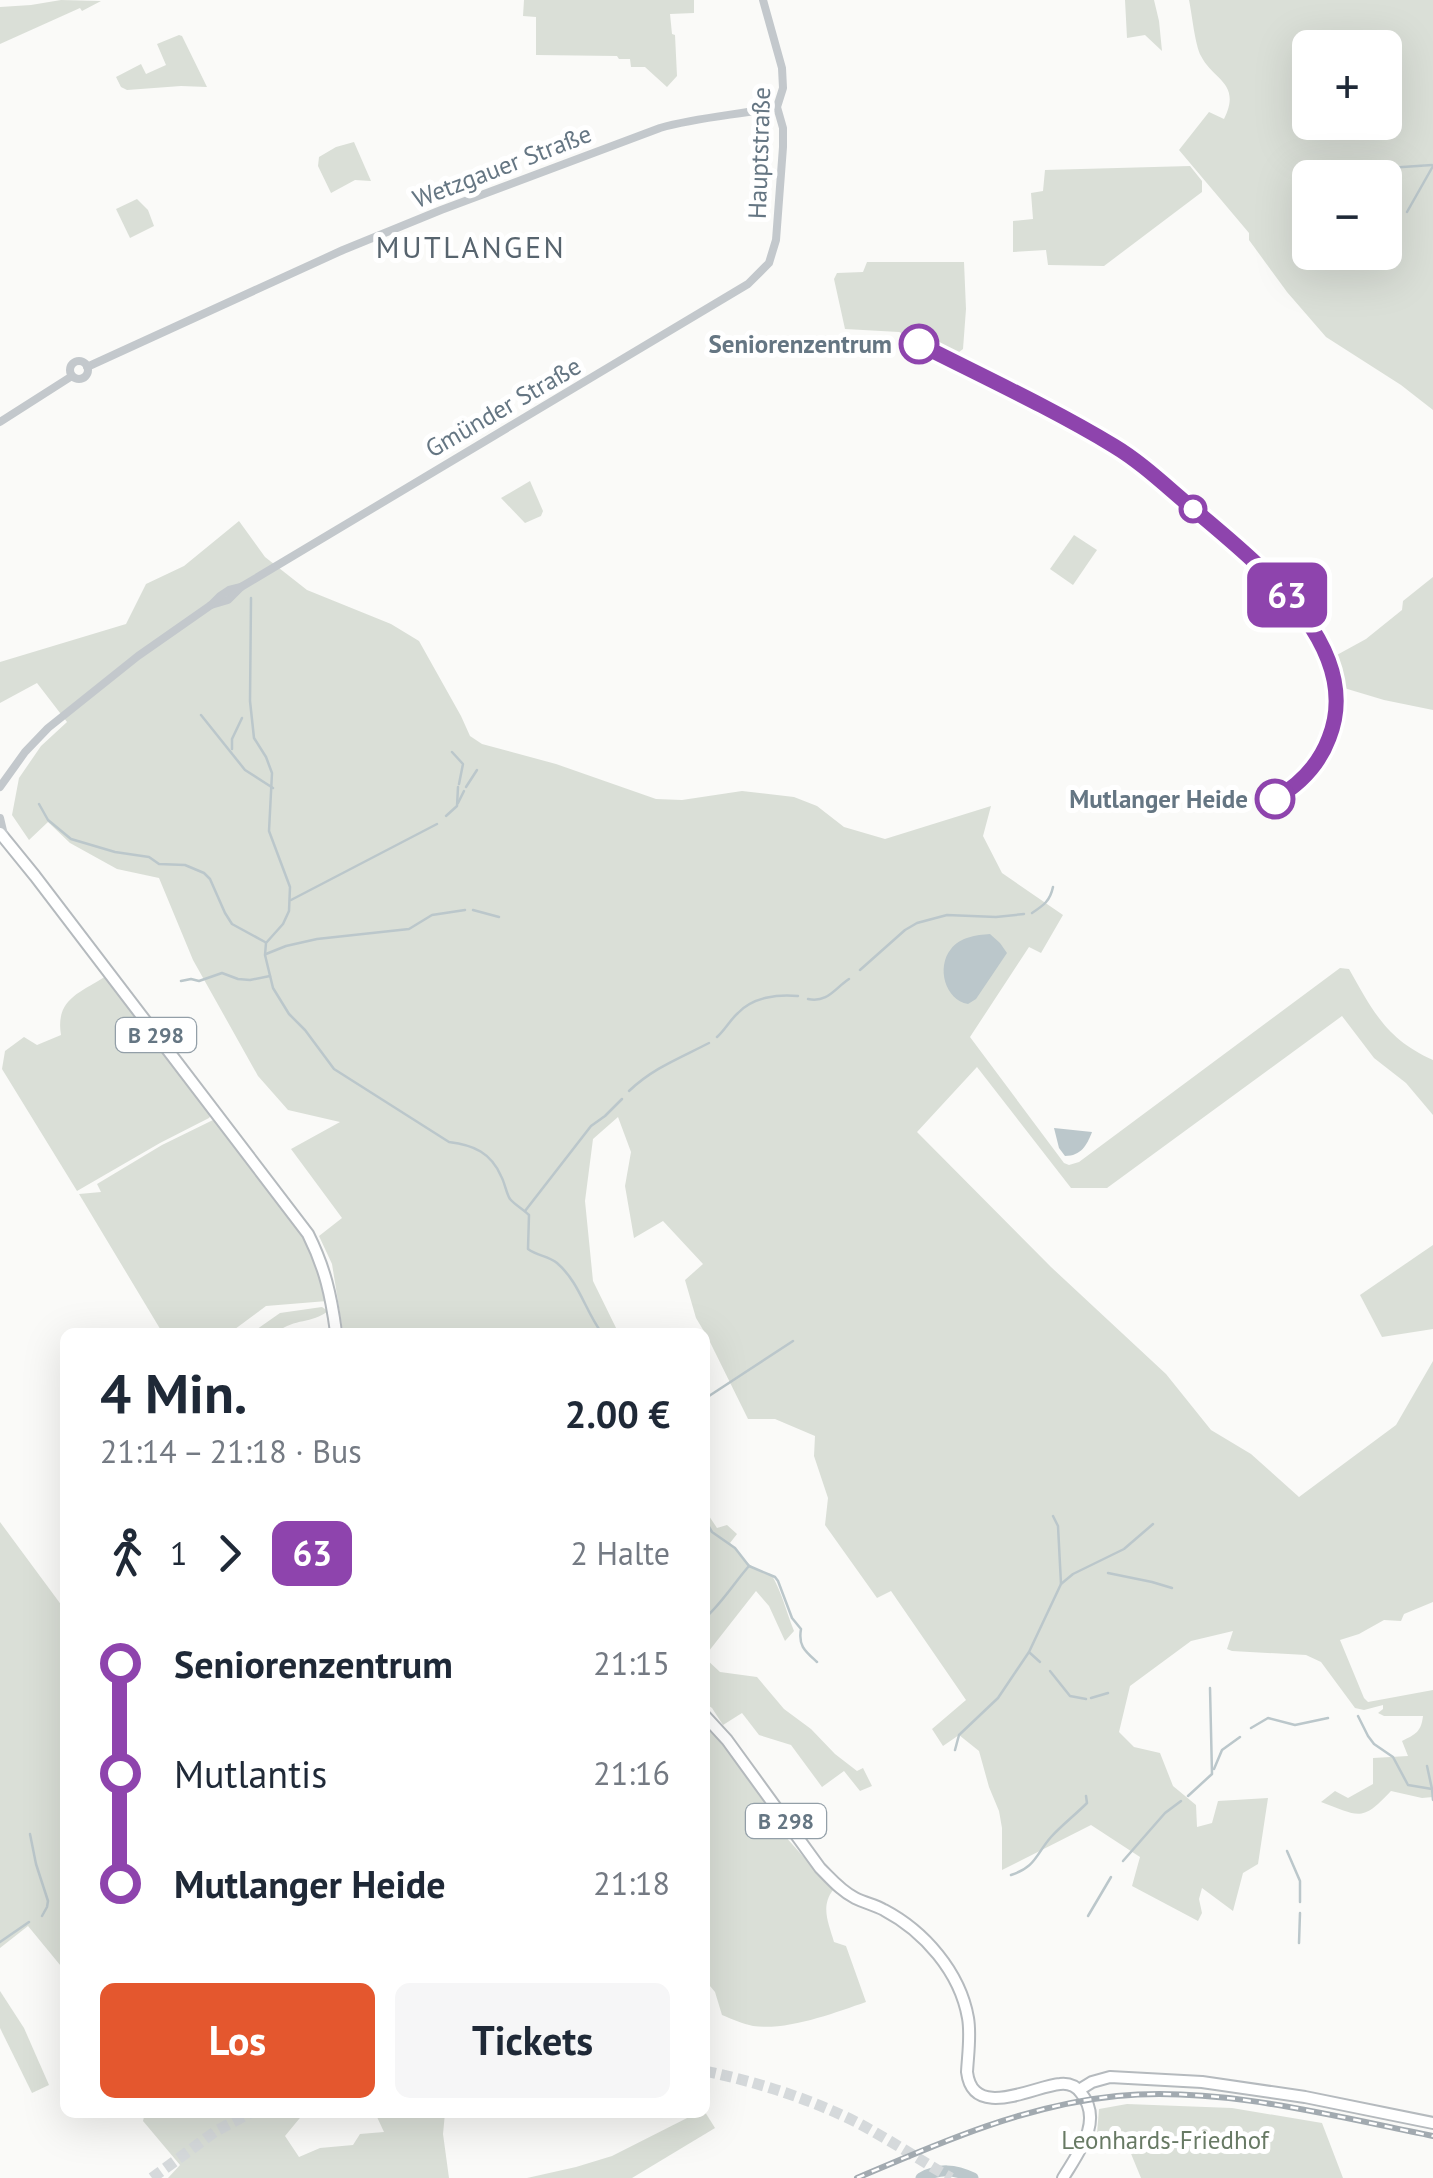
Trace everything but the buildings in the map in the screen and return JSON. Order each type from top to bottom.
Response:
[{"type":"main road","name":"B 298","points":[[3,836],[308,1234],[329,1286],[335,1328]]},
{"type":"main road","name":"B 298","points":[[710,1722],[837,1886],[904,1922],[936,1953],[965,2005],[968,2080],[982,2096],[1014,2096],[1065,2083],[1079,2090],[1110,2077],[1202,2082],[1433,2120]]},
{"type":"main road","points":[[1063,2178],[1089,2131],[1088,2106],[1079,2090]]},
{"type":"street","name":"Hauptstraße","points":[[762,0],[782,68],[783,88],[777,107],[783,147],[773,250]]},
{"type":"street","name":"Wetzgauer Straße","points":[[0,422],[72,376],[82,378],[87,367],[440,210],[660,128],[693,119],[777,107]]},
{"type":"street","name":"Gmünder Straße","points":[[1,787],[25,752],[48,728],[228,590],[241,587],[748,284],[769,263],[773,250]]},
{"type":"street","points":[[0,800],[1,787]]},
{"type":"street","points":[[0,818],[3,836]]},
{"type":"green space","points":[[61,0],[101,1],[0,44],[0,7]]},
{"type":"green space","points":[[524,0],[694,0],[694,13],[670,14],[677,76],[667,87],[645,67],[631,67],[630,59],[536,55],[536,17],[523,16]]},
{"type":"green space","points":[[1125,0],[1154,0],[1162,51],[1145,35],[1127,38]]},
{"type":"green space","points":[[1189,0],[1433,0],[1433,410],[1326,337],[1287,292],[1249,240],[1249,233],[1179,150],[1209,112],[1224,119],[1229,107],[1228,90],[1201,56]]},
{"type":"green space","points":[[179,35],[207,87],[121,87],[116,77],[141,64],[146,74],[166,65],[157,44]]},
{"type":"green space","points":[[354,142],[371,181],[355,180],[331,193],[318,166],[319,157]]},
{"type":"green space","points":[[1190,166],[1202,181],[1202,192],[1104,266],[1048,265],[1046,250],[1013,252],[1013,221],[1033,219],[1031,193],[1043,191],[1045,170]]},
{"type":"green space","points":[[137,199],[148,210],[154,226],[130,238],[116,209]]},
{"type":"green space","points":[[867,262],[964,262],[963,349],[955,355],[899,332],[845,329],[834,279],[837,273],[863,272]]},
{"type":"green space","points":[[530,481],[543,511],[541,516],[525,523],[501,498]]},
{"type":"green space","points":[[239,521],[265,557],[307,590],[391,624],[419,641],[470,736],[482,744],[556,764],[656,799],[682,800],[742,791],[794,797],[817,806],[844,827],[885,839],[991,806],[983,836],[1002,873],[1063,915],[1041,953],[1029,947],[970,1037],[1069,1165],[1079,1162],[1340,968],[1349,969],[1392,1033],[1433,1060],[1433,1115],[1406,1083],[1374,1058],[1342,1016],[1107,1188],[1071,1188],[977,1067],[917,1132],[1051,1267],[1166,1374],[1211,1430],[1251,1454],[1299,1497],[1396,1425],[1433,1361],[1433,1602],[1404,1614],[1401,1621],[1384,1620],[1340,1640],[1368,1702],[1433,1690],[1433,1797],[1391,1791],[1373,1808],[1359,1814],[1321,1802],[1335,1791],[1348,1798],[1373,1784],[1373,1758],[1408,1756],[1402,1741],[1417,1732],[1423,1716],[1384,1716],[1378,1713],[1383,1705],[1355,1708],[1321,1662],[1306,1655],[1232,1651],[1227,1649],[1233,1631],[1191,1641],[1130,1686],[1119,1732],[1134,1747],[1160,1753],[1173,1786],[1196,1805],[1197,1827],[1212,1823],[1218,1801],[1268,1798],[1258,1864],[1243,1873],[1233,1911],[1202,1888],[1202,1913],[1198,1921],[1132,1886],[1140,1857],[1091,1825],[1002,1870],[999,1811],[979,1751],[959,1735],[943,1746],[932,1729],[966,1700],[891,1591],[877,1598],[825,1525],[828,1498],[814,1456],[815,1436],[775,1419],[748,1419],[710,1342],[710,1328],[702,1328],[696,1318],[685,1280],[703,1264],[663,1221],[634,1238],[625,1186],[631,1152],[618,1117],[593,1139],[585,1201],[593,1281],[616,1328],[342,1328],[332,1264],[319,1236],[342,1218],[291,1149],[340,1122],[288,1110],[258,1076],[193,960],[159,878],[117,869],[70,843],[48,822],[29,840],[12,815],[19,778],[41,746],[67,722],[37,683],[0,703],[0,662],[126,624],[146,584],[184,566]]},
{"type":"green space","points":[[1074,535],[1097,550],[1073,585],[1050,569]]},
{"type":"green space","points":[[1433,577],[1433,710],[1344,688],[1335,656],[1366,639],[1402,610],[1403,601]]},
{"type":"green space","points":[[106,976],[211,1115],[77,1191],[2,1069],[5,1051],[24,1037],[37,1045],[61,1035],[66,1005]]},
{"type":"green space","points":[[215,1119],[305,1238],[327,1301],[266,1306],[236,1328],[160,1328],[79,1194],[101,1192],[97,1184]]},
{"type":"green space","points":[[1433,1245],[1433,1329],[1382,1337],[1360,1295]]},
{"type":"green space","points":[[322,1307],[328,1311],[285,1328],[259,1328],[280,1313]]},
{"type":"green space","points":[[710,1518],[717,1528],[727,1525],[737,1534],[730,1543],[748,1563],[771,1574],[794,1631],[785,1641],[769,1606],[756,1591],[710,1650]]},
{"type":"green space","points":[[0,1522],[60,1603],[60,1965],[28,1926],[0,1948]]},
{"type":"green space","points":[[710,1663],[720,1672],[757,1677],[784,1709],[835,1754],[857,1771],[863,1768],[872,1786],[860,1791],[844,1771],[822,1787],[791,1745],[759,1735],[742,1713],[723,1725],[712,1708]]},
{"type":"green space","points":[[710,1726],[779,1817],[776,1826],[833,1890],[826,1909],[830,1929],[834,1942],[846,1946],[866,2002],[810,2020],[766,2027],[722,2015],[710,1986]]},
{"type":"green space","points":[[0,1991],[24,2028],[49,2085],[32,2093],[0,2028]]},
{"type":"green space","name":"Leonhards-Friedhof","points":[[1127,2104],[1232,2108],[1322,2123],[1343,2178],[1141,2178],[1127,2144],[1102,2153],[1097,2134],[1099,2109]]},
{"type":"green space","points":[[300,2118],[285,2136],[299,2157],[320,2148],[353,2145],[360,2134],[384,2132],[377,2118],[445,2118],[449,2178],[168,2178],[180,2165],[143,2121]]},
{"type":"green space","points":[[687,2118],[709,2118],[715,2128],[632,2178],[527,2178],[612,2156]]},
{"type":"shaded area","points":[[990,934],[1007,953],[976,999],[968,1004],[960,1001],[945,982],[946,956],[964,939]]},
{"type":"shaded area","points":[[1054,1128],[1092,1132],[1083,1149],[1065,1156]]},
{"type":"waterway","points":[[1402,167],[1432,165]]},
{"type":"waterway","points":[[1407,212],[1433,166]]},
{"type":"waterway","points":[[251,598],[250,701],[254,738],[272,773],[269,831],[290,887],[289,911],[266,943],[273,988],[334,1069],[449,1142],[474,1148],[492,1161],[510,1199],[529,1215],[528,1249],[565,1271],[598,1328]]},
{"type":"waterway","points":[[201,715],[245,770],[273,788]]},
{"type":"waterway","points":[[232,749],[232,739],[242,718]]},
{"type":"waterway","points":[[452,752],[463,764],[459,784]]},
{"type":"waterway","points":[[466,787],[477,770]]},
{"type":"waterway","points":[[446,816],[457,806],[458,787]]},
{"type":"waterway","points":[[458,803],[464,791]]},
{"type":"waterway","points":[[39,804],[48,820],[71,839],[149,857],[159,864],[185,865],[204,873],[232,924],[265,942]]},
{"type":"waterway","points":[[291,900],[437,824]]},
{"type":"waterway","points":[[1032,913],[1046,902],[1053,887]]},
{"type":"waterway","points":[[266,954],[317,939],[409,929],[432,915],[465,910]]},
{"type":"waterway","points":[[473,910],[499,917]]},
{"type":"waterway","points":[[860,970],[917,923],[947,915],[1024,914]]},
{"type":"waterway","points":[[181,981],[199,981],[222,973],[250,980],[270,976]]},
{"type":"waterway","points":[[808,999],[826,997],[849,979]]},
{"type":"waterway","points":[[717,1037],[751,1003],[774,996],[798,996]]},
{"type":"waterway","points":[[629,1091],[657,1070],[709,1043]]},
{"type":"waterway","points":[[525,1211],[591,1126],[622,1099]]},
{"type":"waterway","points":[[710,1395],[793,1341]]},
{"type":"waterway","points":[[1053,1516],[1058,1526],[1061,1584]]},
{"type":"waterway","points":[[955,1750],[959,1735],[998,1698],[1029,1652],[1061,1584],[1124,1549],[1153,1524]]},
{"type":"waterway","points":[[710,1529],[735,1548],[749,1566],[775,1577],[792,1618],[801,1629],[803,1648],[817,1662]]},
{"type":"waterway","points":[[710,1613],[749,1566]]},
{"type":"waterway","points":[[1108,1573],[1172,1588]]},
{"type":"waterway","points":[[1030,1653],[1040,1662]]},
{"type":"waterway","points":[[1050,1671],[1070,1696],[1086,1699]]},
{"type":"waterway","points":[[1188,1796],[1212,1774],[1210,1688]]},
{"type":"waterway","points":[[1091,1698],[1108,1693]]},
{"type":"waterway","points":[[1358,1716],[1374,1744],[1393,1757],[1408,1785],[1432,1789],[1433,1800]]},
{"type":"waterway","points":[[1251,1728],[1268,1718],[1295,1725],[1328,1718]]},
{"type":"waterway","points":[[1214,1769],[1222,1750],[1240,1737]]},
{"type":"waterway","points":[[1427,1766],[1432,1789]]},
{"type":"waterway","points":[[1011,1875],[1031,1864],[1051,1837],[1087,1803],[1086,1796]]},
{"type":"waterway","points":[[1123,1861],[1165,1813],[1181,1801]]},
{"type":"waterway","points":[[30,1834],[48,1901],[42,1916]]},
{"type":"waterway","points":[[1287,1851],[1300,1881],[1300,1902]]},
{"type":"waterway","points":[[1088,1916],[1111,1877]]},
{"type":"waterway","points":[[1299,1943],[1300,1913]]},
{"type":"waterway","points":[[0,1942],[29,1922]]},
{"type":"waterway","points":[[921,2178],[947,2171],[973,2178]]},
{"type":"tunnel","points":[[710,2072],[783,2092],[840,2114],[951,2178]]},
{"type":"tunnel","points":[[152,2178],[216,2131],[241,2118]]},
{"type":"railway","points":[[857,2178],[1017,2116],[1117,2096],[1236,2099],[1433,2136]]},
{"type":"bus line","name":"63","points":[[919,344],[1118,448],[1238,546],[1288,597],[1327,654],[1338,695],[1335,722],[1325,749],[1296,786],[1275,799]]},
{"type":"place","name":"Seniorenzentrum","points":[[919,344]]},
{"type":"place","name":"Mutlanger Heide","points":[[1275,799]]},
{"type":"district","name":"MUTLANGEN","points":[[471,248]]}]
